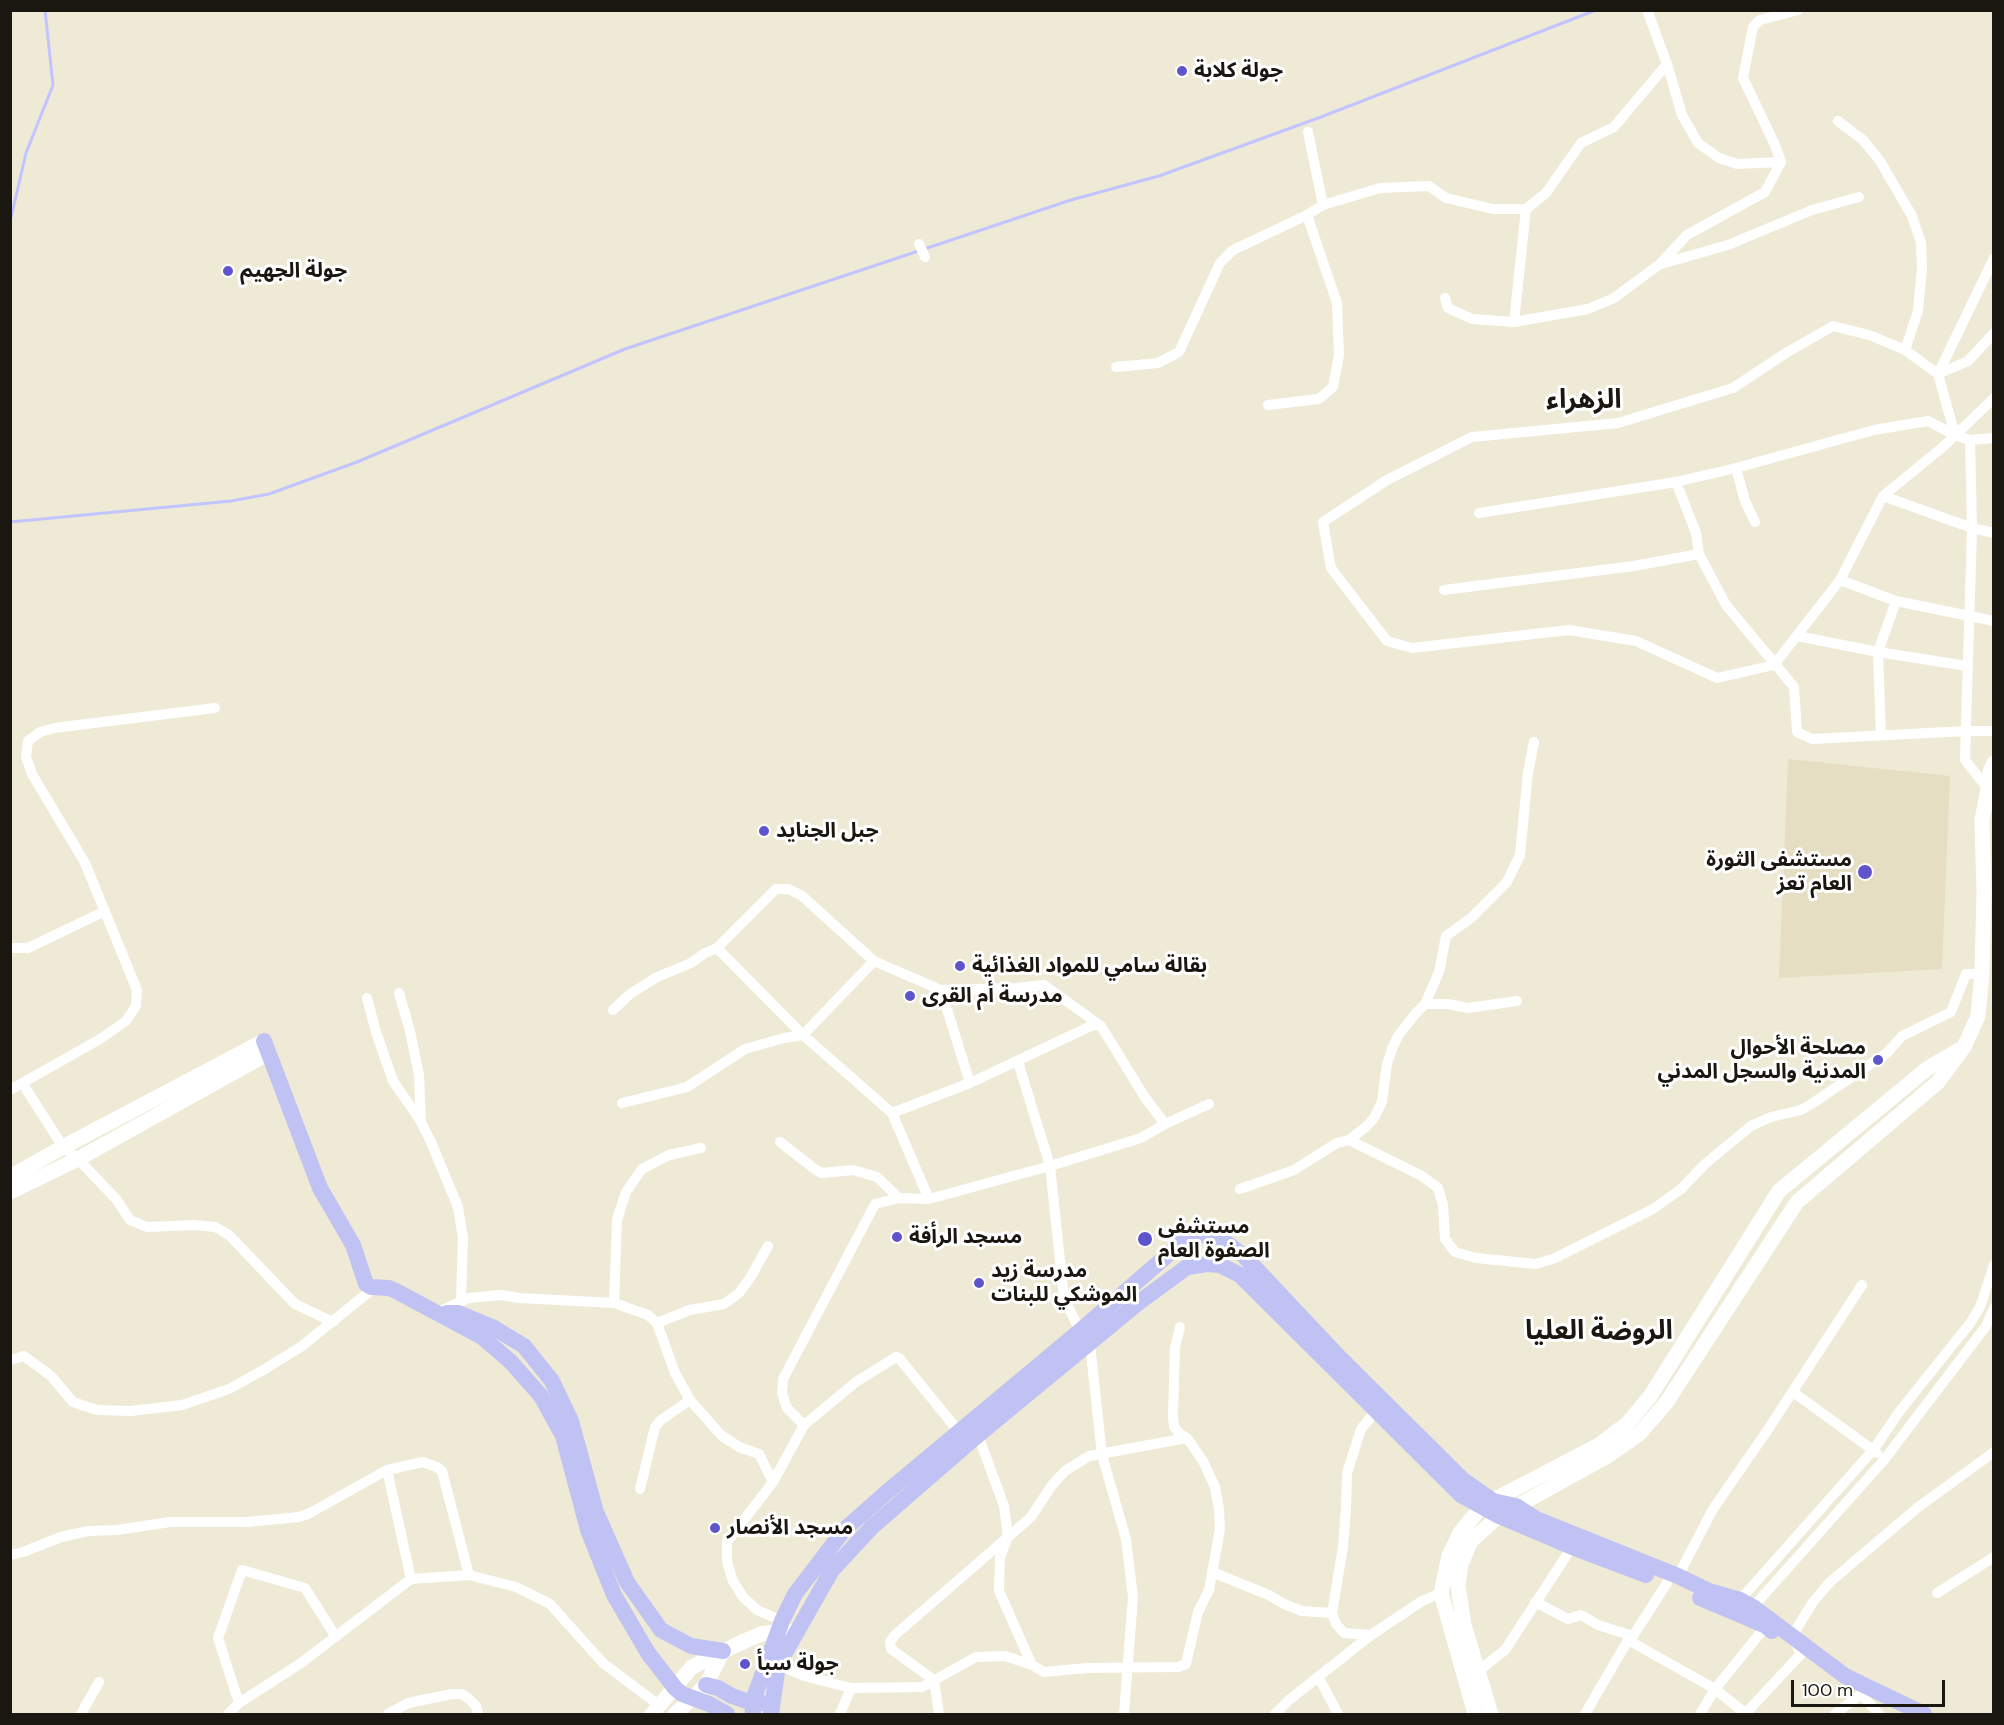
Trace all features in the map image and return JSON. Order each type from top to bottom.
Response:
[{"type":"main road","points":[[706,1685],[718,1688],[753,1709],[772,1708],[778,1665],[832,1569],[872,1527],[978,1435],[1085,1337],[1186,1239],[1202,1236],[1219,1237],[1244,1256],[1340,1358],[1492,1508],[1516,1506],[1606,1457],[1640,1434],[1666,1404],[1797,1202],[1938,1082],[1964,1047],[1978,1016],[1989,891],[1982,820],[1992,787],[1990,772],[1994,763]]},
{"type":"main road","points":[[10,1177],[63,1147],[267,1047]]},
{"type":"main road","points":[[10,1191],[78,1159],[267,1047]]},
{"type":"main road","points":[[267,1047],[320,1188],[353,1245],[366,1284],[396,1291],[482,1337],[512,1362],[541,1395],[563,1436],[588,1530],[614,1595],[648,1653],[675,1688],[727,1714]]},
{"type":"main road","points":[[1475,1714],[1441,1593],[1449,1556],[1460,1533],[1492,1508],[1599,1445],[1628,1423],[1651,1395],[1779,1191],[1928,1068],[1964,1047]]},
{"type":"main road","points":[[753,1709],[780,1626],[795,1594],[844,1530],[959,1432],[1085,1337],[1138,1303],[1187,1267],[1207,1264],[1220,1265],[1240,1275],[1461,1495],[1572,1547],[1747,1603],[1845,1676],[1924,1714]]},
{"type":"main road","points":[[437,1314],[458,1313],[494,1328],[524,1346],[552,1381],[571,1421],[596,1512],[627,1582],[661,1630],[691,1646],[723,1651]]},
{"type":"main road","points":[[1516,1506],[1536,1519],[1672,1580],[1766,1626],[1801,1654],[1903,1714]]},
{"type":"main road","points":[[1491,1714],[1464,1625],[1458,1586],[1461,1564],[1471,1541],[1492,1508]]},
{"type":"main road","points":[[656,1710],[692,1667],[780,1626],[801,1627]]},
{"type":"main road","points":[[675,1714],[706,1685],[723,1651]]},
{"type":"street","points":[[1647,10],[1667,64],[1682,116],[1698,143],[1719,158],[1737,164],[1781,162]]},
{"type":"street","points":[[1445,298],[1448,308],[1472,319],[1514,322],[1588,309],[1614,298],[1660,264],[1687,235],[1765,192],[1781,162],[1743,78],[1753,27],[1760,20],[1798,10]]},
{"type":"street","points":[[1116,367],[1158,363],[1179,352],[1220,263],[1233,250],[1323,205],[1380,188],[1429,186],[1446,198],[1493,209],[1526,209],[1546,194],[1581,143],[1614,127],[1667,64]]},
{"type":"street","points":[[1838,121],[1863,140],[1880,161],[1912,216],[1921,243],[1922,268],[1918,310],[1905,350]]},
{"type":"street","points":[[1308,132],[1323,205]]},
{"type":"street","points":[[1660,264],[1728,245],[1812,210],[1859,197]]},
{"type":"street","points":[[1514,322],[1526,209]]},
{"type":"street","points":[[1268,405],[1319,399],[1333,387],[1339,355],[1337,303],[1307,214]]},
{"type":"street","points":[[919,244],[925,257]]},
{"type":"street","points":[[1938,374],[1994,258]]},
{"type":"street","points":[[1954,435],[1938,374],[1905,350],[1869,335],[1833,326],[1786,353],[1733,388],[1618,423],[1472,437],[1387,480],[1323,522],[1331,568],[1387,641],[1412,648],[1569,630],[1636,641],[1717,678],[1774,665],[1840,580],[1883,496],[1954,435],[1994,398]]},
{"type":"street","points":[[1938,374],[1968,361],[1994,333]]},
{"type":"street","points":[[1479,513],[1677,482],[1874,430],[1928,421],[1954,435],[1970,440],[1994,438]]},
{"type":"street","points":[[1970,440],[1972,528],[1965,760],[1992,787]]},
{"type":"street","points":[[1736,468],[1744,501],[1755,522]]},
{"type":"street","points":[[1677,482],[1696,533],[1699,554],[1726,605],[1794,687],[1797,732],[1812,739],[1994,731]]},
{"type":"street","points":[[1883,496],[1972,528],[1994,533]]},
{"type":"street","points":[[1444,590],[1634,566],[1699,554]]},
{"type":"street","points":[[1840,580],[1896,601],[1994,621]]},
{"type":"street","points":[[1881,735],[1878,652],[1896,601]]},
{"type":"street","points":[[1797,636],[1967,666]]},
{"type":"street","points":[[10,1090],[100,1039],[126,1021],[136,1006],[137,990],[85,863],[32,774],[26,757],[28,741],[39,732],[54,728],[215,708]]},
{"type":"street","points":[[1240,1189],[1294,1170],[1337,1143],[1349,1140],[1374,1118],[1382,1101],[1387,1064],[1392,1049],[1398,1036],[1425,1004],[1439,972],[1446,936],[1471,918],[1507,882],[1520,855],[1528,772],[1534,742]]},
{"type":"street","points":[[614,1010],[630,994],[657,977],[691,963],[717,948],[776,889],[788,889],[801,895],[874,961],[941,990],[1044,986],[1101,1026],[1144,1096],[1165,1124]]},
{"type":"street","points":[[10,948],[28,948],[105,911]]},
{"type":"street","points":[[717,948],[803,1035],[892,1113],[929,1199]]},
{"type":"street","points":[[622,1103],[687,1087],[745,1049],[803,1035],[874,961]]},
{"type":"street","points":[[1349,1140],[1422,1176],[1438,1188],[1443,1205],[1444,1239],[1455,1252],[1476,1258],[1536,1264],[1555,1258],[1653,1209],[1681,1189],[1705,1164],[1751,1126],[1771,1117],[1801,1110],[1887,1053],[1902,1036],[1951,1012],[1966,974],[1982,974]]},
{"type":"street","points":[[941,990],[970,1083]]},
{"type":"street","points":[[399,993],[411,1031],[419,1075],[421,1122]]},
{"type":"street","points":[[367,998],[393,1081],[421,1122],[458,1208],[463,1238],[461,1301]]},
{"type":"street","points":[[1425,1004],[1448,1004],[1468,1008],[1517,1001]]},
{"type":"street","points":[[892,1113],[1018,1062],[1093,1025],[1101,1026]]},
{"type":"street","points":[[1018,1062],[1050,1166],[1064,1298],[1085,1337],[1102,1455],[1126,1539],[1133,1597],[1124,1714]]},
{"type":"street","points":[[23,1084],[63,1147],[78,1159],[116,1199],[130,1220],[147,1227],[194,1225],[215,1227],[229,1235],[295,1304],[333,1322]]},
{"type":"street","points":[[804,1425],[787,1408],[782,1394],[783,1379],[875,1204],[899,1198],[929,1199],[1050,1166],[1141,1138],[1209,1104]]},
{"type":"street","points":[[780,1142],[822,1173],[853,1170],[877,1177],[899,1198]]},
{"type":"street","points":[[614,1303],[617,1220],[626,1192],[642,1169],[669,1155],[701,1148]]},
{"type":"street","points":[[657,1323],[690,1310],[724,1304],[739,1293],[768,1246]]},
{"type":"street","points":[[1747,1603],[1874,1449],[1899,1412],[1971,1323],[1980,1307],[1994,1265]]},
{"type":"street","points":[[1586,1714],[1631,1638],[1672,1580],[1713,1509],[1793,1392],[1862,1285]]},
{"type":"street","points":[[10,1360],[24,1356],[51,1376],[73,1402],[97,1410],[131,1411],[182,1405],[229,1389],[302,1346],[375,1287]]},
{"type":"street","points":[[437,1314],[469,1298],[501,1295],[614,1303],[648,1315],[657,1323],[675,1373],[690,1400],[721,1435],[739,1447],[759,1454],[773,1482]]},
{"type":"street","points":[[1747,1603],[1884,1460],[1986,1326],[1994,1308]]},
{"type":"street","points":[[778,1665],[804,1676],[850,1688],[921,1687],[976,1657],[1005,1656],[1032,1665],[1044,1672],[1087,1668],[1178,1667],[1186,1664],[1198,1612],[1209,1590],[1220,1529],[1220,1509],[1215,1487],[1203,1461],[1187,1438],[1174,1427],[1175,1348],[1180,1327]]},
{"type":"street","points":[[780,1626],[743,1597],[733,1581],[727,1562],[727,1542],[773,1482],[804,1425],[856,1382],[896,1357],[959,1432]]},
{"type":"street","points":[[1793,1392],[1874,1449],[1884,1460]]},
{"type":"street","points":[[640,1489],[655,1427],[661,1420],[690,1400]]},
{"type":"street","points":[[1371,1635],[1344,1633],[1336,1624],[1332,1613],[1344,1538],[1347,1473],[1361,1429],[1376,1412]]},
{"type":"street","points":[[978,1435],[1004,1506],[1008,1536],[1000,1558],[999,1591],[1032,1665]]},
{"type":"street","points":[[939,1714],[934,1680],[891,1649],[890,1642],[905,1626],[1031,1517],[1052,1485],[1065,1471],[1089,1456],[1187,1438]]},
{"type":"street","points":[[1536,1602],[1568,1619],[1579,1615],[1631,1638],[1715,1689],[1746,1714],[1801,1654],[1792,1635],[1813,1602],[1830,1582],[1917,1508],[1994,1452]]},
{"type":"street","points":[[10,1555],[61,1537],[88,1531],[117,1530],[170,1522],[247,1522],[299,1517],[387,1470],[423,1462],[442,1471],[469,1575]]},
{"type":"street","points":[[387,1470],[411,1579]]},
{"type":"street","points":[[1477,1672],[1505,1650],[1572,1547]]},
{"type":"street","points":[[1937,1593],[1994,1557]]},
{"type":"street","points":[[239,1703],[218,1638],[242,1570],[305,1588],[336,1637]]},
{"type":"street","points":[[1212,1572],[1302,1611],[1332,1613]]},
{"type":"street","points":[[229,1714],[239,1703],[301,1664],[411,1579],[469,1575],[516,1587],[550,1604],[603,1663],[656,1710]]},
{"type":"street","points":[[1275,1714],[1289,1700],[1371,1635],[1422,1601],[1441,1593]]},
{"type":"street","points":[[1700,1714],[1715,1689],[1766,1626]]},
{"type":"street","points":[[1319,1678],[1338,1714]]},
{"type":"street","points":[[81,1714],[99,1682]]},
{"type":"street","points":[[840,1714],[850,1688]]},
{"type":"street","points":[[388,1714],[408,1703],[452,1694],[462,1694],[468,1698],[476,1706],[478,1714]]},
{"type":"street","points":[[1835,1714],[1861,1694],[1879,1714]]},
{"type":"shaded area","name":"مستشفى الثورة العام تعز","points":[[1788,759],[1950,776],[1942,969],[1779,978]]},
{"type":"waterway","points":[[10,222],[26,153],[53,85],[45,10]]},
{"type":"waterway","points":[[10,522],[231,501],[269,494],[357,462],[625,349],[1071,200],[1159,176],[1321,117],[1596,10]]},
{"type":"place","name":"جولة كلابة","points":[[1182,71]]},
{"type":"place","name":"جولة الجهيم","points":[[228,271]]},
{"type":"place","name":"جبل الجنايد","points":[[764,831]]},
{"type":"place","name":"مستشفى الثورة العام تعز","points":[[1865,872]]},
{"type":"place","name":"بقالة سامي للمواد الغذائية","points":[[960,966]]},
{"type":"place","name":"مدرسة أم القرى","points":[[910,996]]},
{"type":"place","name":"مصلحة الأحوال المدنية والسجل المدني","points":[[1878,1060]]},
{"type":"place","name":"مسجد الرأفة","points":[[897,1237]]},
{"type":"place","name":"مستشفى الصفوة العام","points":[[1145,1239]]},
{"type":"place","name":"مدرسة زيد الموشكي للبنات","points":[[979,1283]]},
{"type":"place","name":"مسجد الأنصار","points":[[715,1528]]},
{"type":"place","name":"جولة سبأ","points":[[745,1664]]},
{"type":"district","name":"الزهراء","points":[[1584,401]]},
{"type":"district","name":"الروضة العليا","points":[[1599,1332]]}]
